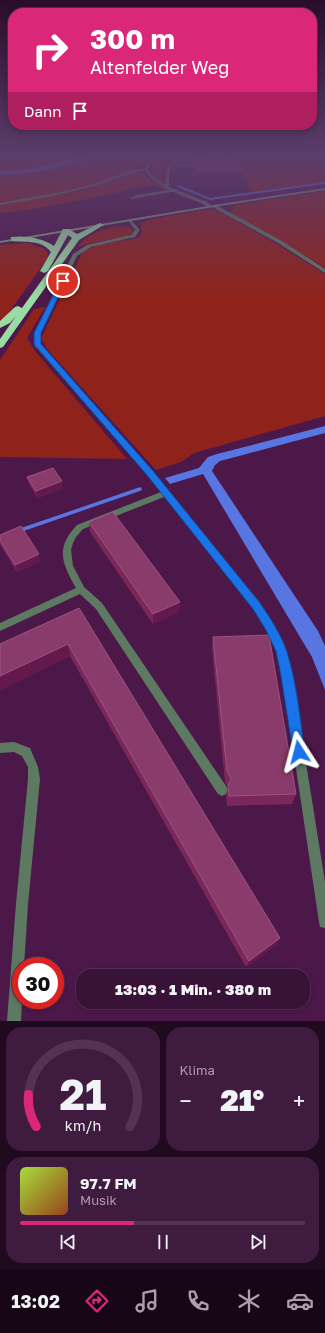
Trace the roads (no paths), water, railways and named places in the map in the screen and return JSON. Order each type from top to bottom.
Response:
[{"type":"highway","points":[[0,345],[76,238],[100,225]]},
{"type":"highway","points":[[0,325],[13,315],[49,264],[66,231],[74,235],[76,238]]},
{"type":"highway","points":[[14,239],[41,242],[48,245],[55,252]]},
{"type":"main road","points":[[0,242],[234,203]]},
{"type":"street","points":[[204,203],[280,242],[325,272]]},
{"type":"street","points":[[130,220],[138,230],[133,236],[89,246],[75,255],[37,333],[37,344],[150,473],[257,606],[270,628],[281,651],[287,676],[325,922]]},
{"type":"street","points":[[166,493],[84,525],[75,532],[67,545],[67,561],[82,590],[99,606],[222,790]]},
{"type":"street","points":[[0,627],[82,590]]},
{"type":"street","points":[[0,748],[14,747],[26,752],[33,767],[34,779],[22,904],[14,1021]]},
{"type":"water","points":[[325,426],[325,433],[220,461],[215,465],[212,471],[318,631],[325,646],[325,690],[312,657],[203,474],[170,484],[165,478],[199,468],[208,457],[217,454]]},
{"type":"waterway","points":[[18,531],[140,489]]}]
